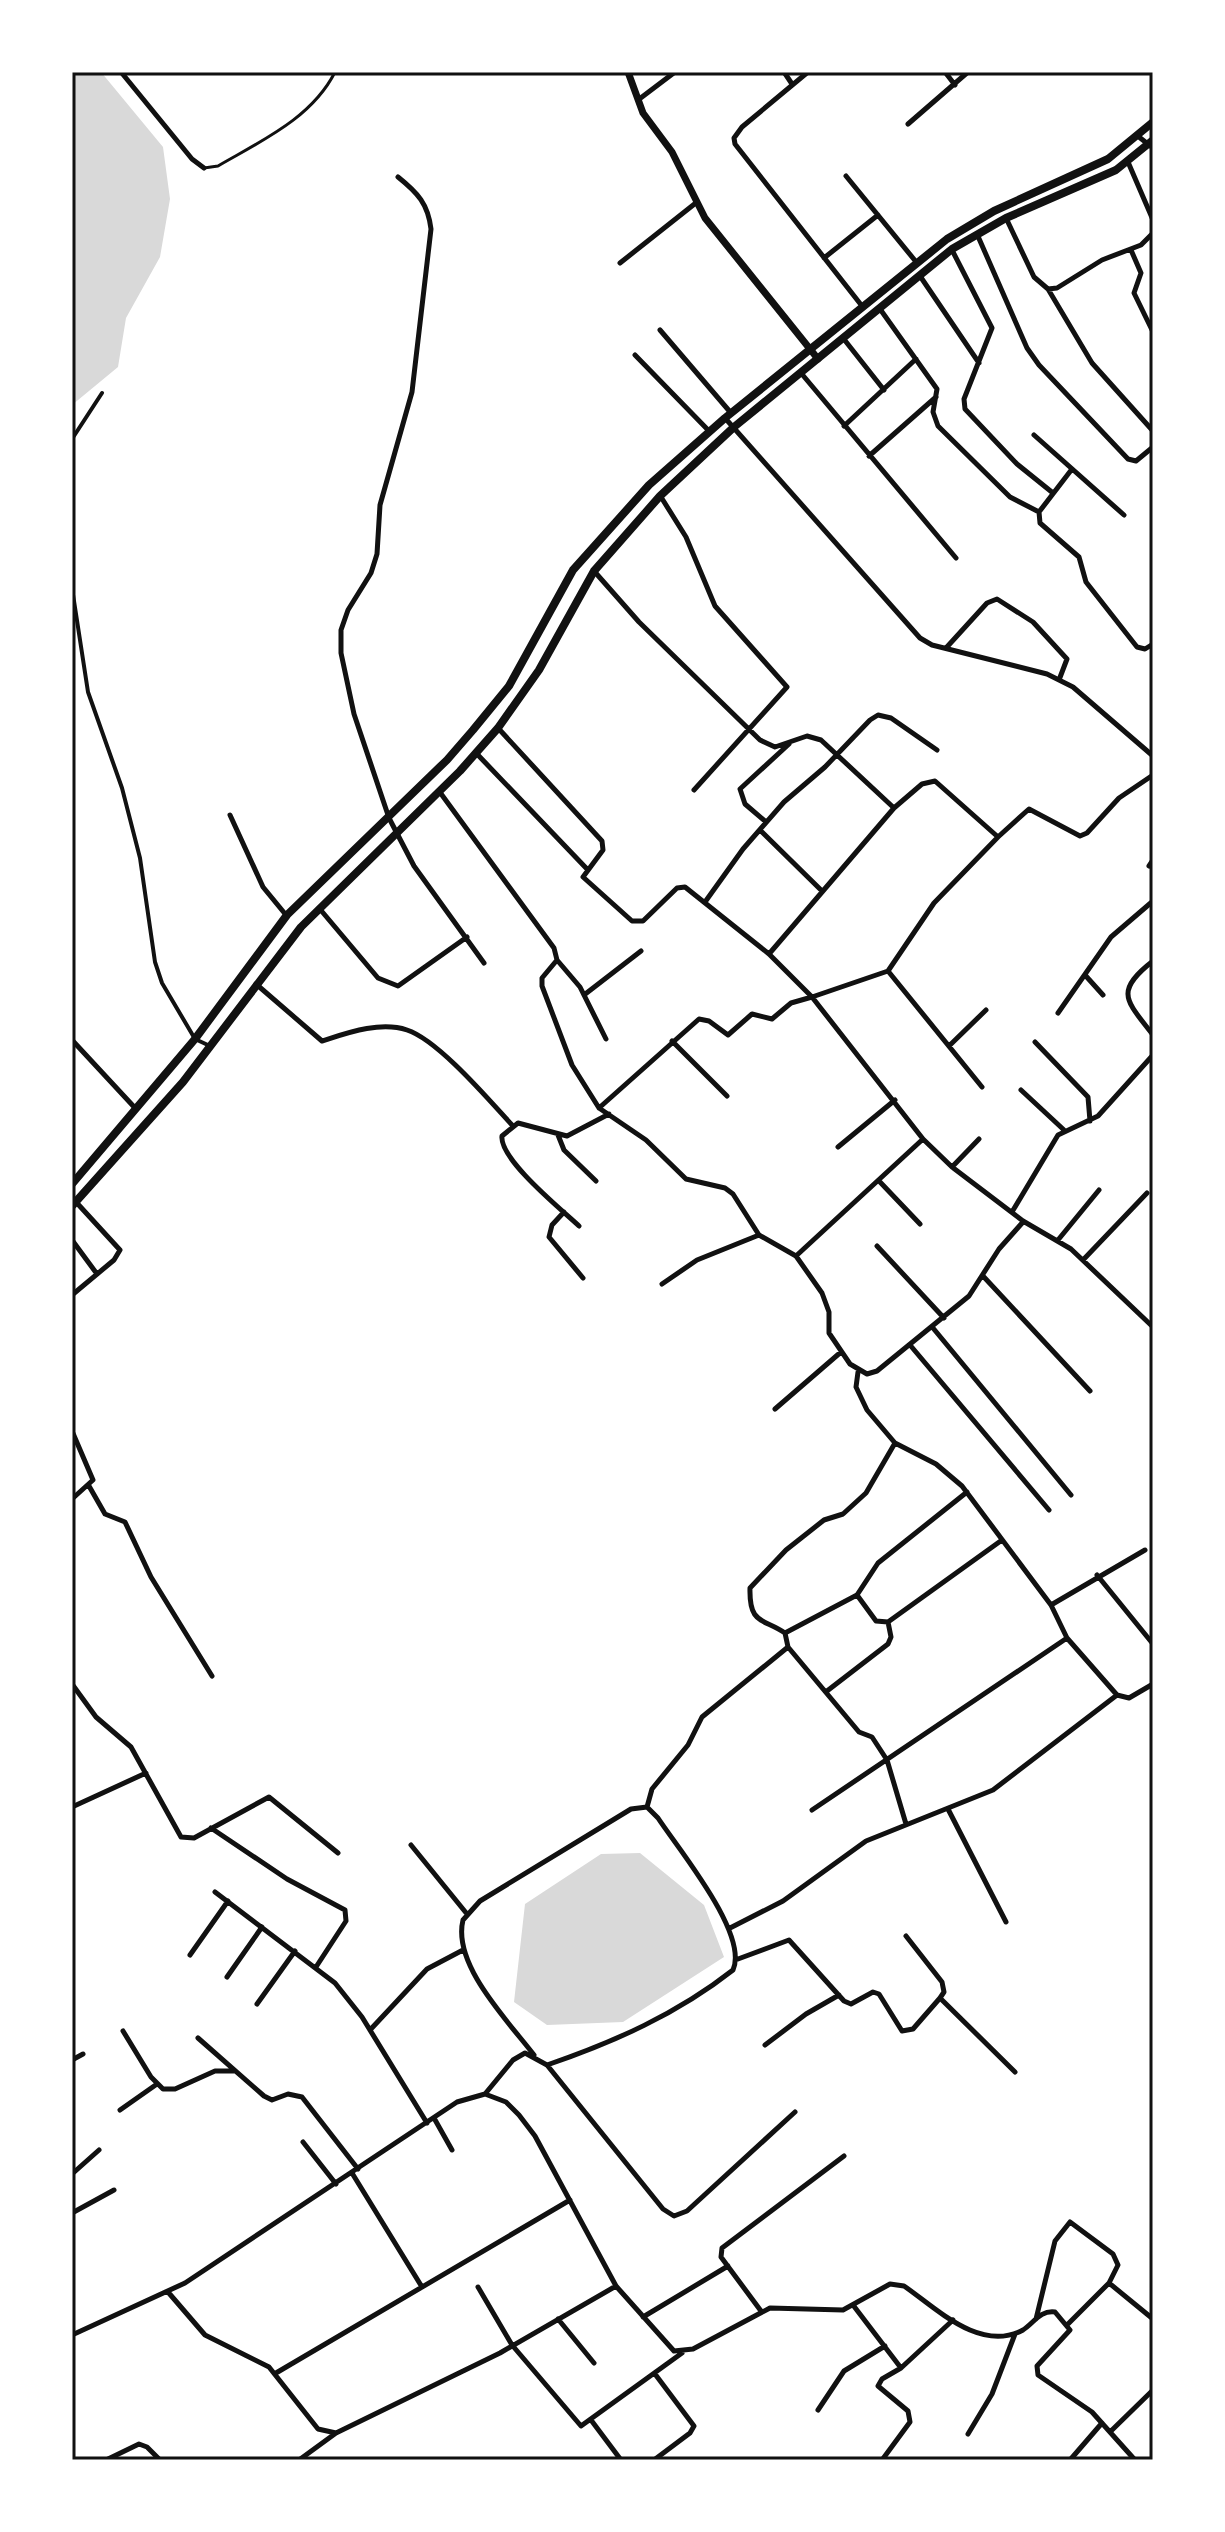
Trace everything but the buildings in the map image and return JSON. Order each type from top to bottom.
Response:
[{"type":"main road","points":[[72,1184],[195,1039],[287,915],[447,760],[509,686],[561,589],[591,546],[649,485],[728,416],[917,263],[965,228],[1108,159],[1139,137],[1153,122]]},
{"type":"main road","points":[[74,1204],[210,1046],[255,984],[319,908],[477,754],[539,670],[594,571],[660,496],[734,427],[952,249],[1006,218],[1128,162],[1152,144]]},
{"type":"street","points":[[121,72],[192,159],[204,168]]},
{"type":"street","points":[[628,72],[637,100],[672,152],[720,239],[818,359]]},
{"type":"street","points":[[637,100],[675,72]]},
{"type":"street","points":[[784,72],[792,84]]},
{"type":"street","points":[[808,72],[737,133],[735,144],[863,307]]},
{"type":"street","points":[[945,72],[955,85]]},
{"type":"street","points":[[908,124],[968,72]]},
{"type":"street","points":[[1139,137],[1152,144]]},
{"type":"street","points":[[1128,162],[1153,220]]},
{"type":"street","points":[[846,176],[917,263]]},
{"type":"street","points":[[398,177],[416,191],[429,209],[431,229],[419,355],[380,505],[374,563],[361,593],[348,610],[341,641],[354,714],[389,818],[414,866],[484,963]]},
{"type":"street","points":[[620,263],[697,202]]},
{"type":"street","points":[[824,258],[878,215]]},
{"type":"street","points":[[1006,218],[1034,277],[1048,289],[1092,363],[1153,431]]},
{"type":"street","points":[[976,233],[1027,348],[1039,365],[1128,459],[1136,461],[1153,447]]},
{"type":"street","points":[[1048,289],[1057,288],[1102,260],[1131,250],[1153,233]]},
{"type":"street","points":[[952,249],[992,328],[964,399],[965,409],[1017,464],[1053,493]]},
{"type":"street","points":[[1131,250],[1141,273],[1134,293],[1153,332]]},
{"type":"street","points":[[920,276],[979,364]]},
{"type":"street","points":[[879,308],[932,380],[937,396],[933,412],[938,426],[1010,497],[1039,512]]},
{"type":"street","points":[[660,330],[734,427],[920,638],[1059,680],[1100,706],[1153,756]]},
{"type":"street","points":[[843,338],[884,390]]},
{"type":"street","points":[[635,355],[710,432]]},
{"type":"street","points":[[844,426],[916,359]]},
{"type":"street","points":[[801,373],[956,558]]},
{"type":"street","points":[[72,439],[102,393]]},
{"type":"street","points":[[869,456],[937,396]]},
{"type":"street","points":[[1034,435],[1124,515]]},
{"type":"street","points":[[1072,469],[1039,512],[1040,523],[1079,557],[1086,582],[1129,638],[1141,649],[1153,644]]},
{"type":"street","points":[[660,496],[686,537],[715,606],[787,687],[694,790]]},
{"type":"street","points":[[594,571],[639,622],[768,745],[814,737],[837,754],[894,808]]},
{"type":"street","points":[[72,588],[88,692],[122,788],[140,858],[155,962],[162,983],[195,1039],[210,1046]]},
{"type":"street","points":[[946,648],[987,603],[997,599],[1033,622],[1067,659],[1059,680]]},
{"type":"street","points":[[705,902],[759,829],[870,720],[884,715],[937,750]]},
{"type":"street","points":[[498,728],[602,841],[603,850],[587,869],[585,880],[636,923],[643,921],[681,887],[705,902],[769,954],[812,997],[923,1139],[952,1167],[1023,1221],[1058,1240],[1153,1327]]},
{"type":"street","points":[[766,822],[745,804],[740,789],[790,743]]},
{"type":"street","points":[[477,754],[587,869]]},
{"type":"street","points":[[599,1108],[699,1019],[709,1021],[728,1035],[752,1014],[772,1019],[791,1003],[888,971],[934,903],[1029,809],[1074,835],[1087,833],[1119,798],[1153,775]]},
{"type":"street","points":[[769,954],[894,808],[922,784],[935,781],[998,837]]},
{"type":"street","points":[[439,791],[554,948],[557,960],[584,995],[606,1039]]},
{"type":"street","points":[[230,815],[263,887],[287,915]]},
{"type":"street","points":[[759,829],[822,891]]},
{"type":"street","points":[[1058,1013],[1118,929],[1153,901]]},
{"type":"street","points":[[319,908],[378,978],[391,986],[398,986],[467,937]]},
{"type":"street","points":[[584,995],[641,951]]},
{"type":"street","points":[[557,960],[542,978],[545,994],[572,1065],[599,1108],[646,1140],[686,1179],[725,1188],[733,1194],[759,1235],[796,1256],[827,1303],[829,1333],[858,1371],[867,1374],[877,1371],[933,1328],[983,1276],[999,1249],[1023,1221]]},
{"type":"street","points":[[1153,961],[1135,975],[1126,994],[1128,1002],[1153,1035]]},
{"type":"street","points":[[888,971],[982,1087]]},
{"type":"street","points":[[1085,974],[1103,995]]},
{"type":"street","points":[[255,984],[322,1041],[361,1029],[407,1030],[452,1062],[512,1125]]},
{"type":"street","points":[[949,1046],[986,1010]]},
{"type":"street","points":[[672,1041],[727,1096]]},
{"type":"street","points":[[1035,1042],[1088,1097],[1090,1121]]},
{"type":"street","points":[[73,1043],[137,1110]]},
{"type":"street","points":[[1012,1212],[1064,1130],[1090,1121],[1104,1111],[1153,1055]]},
{"type":"street","points":[[1021,1090],[1064,1130]]},
{"type":"street","points":[[838,1147],[895,1100]]},
{"type":"street","points":[[579,1226],[505,1150],[502,1136],[512,1125],[527,1123],[558,1135],[577,1133],[609,1114]]},
{"type":"street","points":[[558,1135],[560,1145],[596,1181]]},
{"type":"street","points":[[796,1256],[880,1182],[923,1139]]},
{"type":"street","points":[[952,1167],[979,1139]]},
{"type":"street","points":[[880,1182],[920,1224]]},
{"type":"street","points":[[1058,1240],[1099,1190]]},
{"type":"street","points":[[1083,1260],[1147,1193]]},
{"type":"street","points":[[72,1295],[114,1260],[120,1250],[74,1204]]},
{"type":"street","points":[[564,1212],[552,1225],[549,1237],[583,1278]]},
{"type":"street","points":[[662,1284],[697,1260],[759,1235]]},
{"type":"street","points":[[72,1240],[97,1274]]},
{"type":"street","points":[[877,1246],[944,1318]]},
{"type":"street","points":[[983,1276],[1090,1391]]},
{"type":"street","points":[[933,1328],[1071,1495]]},
{"type":"street","points":[[910,1345],[1049,1510]]},
{"type":"street","points":[[775,1409],[841,1352]]},
{"type":"street","points":[[858,1371],[859,1397],[895,1443],[936,1464],[967,1492],[1051,1605],[1067,1638],[1117,1695],[1129,1698],[1153,1684]]},
{"type":"street","points":[[72,1431],[92,1473],[89,1486],[72,1499]]},
{"type":"street","points":[[895,1443],[866,1493],[843,1514],[824,1520],[786,1550],[750,1588],[751,1608],[767,1627],[785,1633],[857,1595],[878,1563],[967,1492]]},
{"type":"street","points":[[89,1486],[105,1514],[125,1522],[151,1577],[212,1676]]},
{"type":"street","points":[[857,1595],[876,1621],[888,1622],[1002,1540]]},
{"type":"street","points":[[1051,1605],[1097,1575],[1145,1550]]},
{"type":"street","points":[[1097,1575],[1153,1644]]},
{"type":"street","points":[[827,1691],[888,1644],[891,1631],[888,1622]]},
{"type":"street","points":[[785,1633],[788,1647],[810,1676],[827,1691],[859,1732],[872,1737],[887,1760],[906,1824]]},
{"type":"street","points":[[812,1810],[1067,1638]]},
{"type":"street","points":[[547,2065],[640,2029],[733,1970],[738,1959],[730,1928],[647,1807],[652,1789],[688,1745],[702,1717],[788,1647]]},
{"type":"street","points":[[72,1684],[96,1717],[131,1747],[181,1837],[194,1838],[269,1797],[338,1853]]},
{"type":"street","points":[[730,1928],[783,1901],[866,1841],[993,1790],[1117,1695]]},
{"type":"street","points":[[72,1807],[146,1773]]},
{"type":"street","points":[[647,1807],[631,1809],[480,1901],[467,1914],[461,1928],[463,1950],[490,1998],[534,2055],[547,2065],[663,2209],[674,2216],[687,2211],[795,2112]]},
{"type":"street","points":[[948,1809],[1006,1922]]},
{"type":"street","points":[[211,1828],[275,1871],[345,1910],[346,1921],[316,1967]]},
{"type":"street","points":[[411,1845],[467,1914]]},
{"type":"street","points":[[215,1892],[316,1967],[347,1996],[427,2123]]},
{"type":"street","points":[[190,1955],[228,1901]]},
{"type":"street","points":[[227,1977],[262,1927]]},
{"type":"street","points":[[738,1959],[789,1940],[839,1995],[851,2004],[873,1992],[879,1994],[897,2026],[908,2031],[944,1992],[942,1982],[906,1936]]},
{"type":"street","points":[[370,2030],[427,1969],[463,1950]]},
{"type":"street","points":[[257,2004],[295,1951]]},
{"type":"street","points":[[765,2045],[839,1995]]},
{"type":"street","points":[[940,1998],[1015,2072]]},
{"type":"street","points":[[123,2031],[157,2084],[175,2089],[206,2074],[235,2071]]},
{"type":"street","points":[[198,2038],[272,2100],[288,2094],[302,2097],[355,2171],[422,2287]]},
{"type":"street","points":[[72,2335],[168,2292],[457,2102],[485,2094],[513,2060],[525,2053],[534,2055]]},
{"type":"street","points":[[72,2060],[83,2054]]},
{"type":"street","points":[[120,2110],[157,2084]]},
{"type":"street","points":[[485,2094],[506,2102],[519,2115],[535,2136],[616,2286],[674,2351],[683,2352]]},
{"type":"street","points":[[434,2118],[452,2150]]},
{"type":"street","points":[[303,2142],[336,2184]]},
{"type":"street","points":[[72,2174],[99,2150]]},
{"type":"street","points":[[761,2311],[721,2257],[722,2248],[844,2156]]},
{"type":"street","points":[[72,2213],[114,2190]]},
{"type":"street","points":[[276,2373],[570,2200]]},
{"type":"street","points":[[1036,2320],[1055,2241],[1070,2222],[1113,2254],[1118,2265],[1109,2283],[1068,2324]]},
{"type":"street","points":[[643,2317],[728,2266]]},
{"type":"street","points":[[1109,2283],[1153,2319]]},
{"type":"street","points":[[478,2287],[512,2345],[577,2425],[591,2420],[683,2352],[761,2311],[779,2308],[832,2312],[897,2284],[974,2333],[1016,2333],[1048,2311],[1055,2312],[1068,2324],[1069,2334],[1037,2366],[1038,2375],[1083,2404],[1135,2460]]},
{"type":"street","points":[[299,2460],[336,2433],[512,2345],[616,2286]]},
{"type":"street","points":[[168,2292],[205,2335],[276,2373],[318,2429],[336,2433]]},
{"type":"street","points":[[853,2305],[901,2368]]},
{"type":"street","points":[[558,2319],[594,2363]]},
{"type":"street","points":[[882,2460],[910,2422],[908,2411],[878,2386],[882,2379],[901,2368],[953,2320]]},
{"type":"street","points":[[968,2434],[992,2394],[1016,2333]]},
{"type":"street","points":[[818,2410],[844,2371],[885,2346]]},
{"type":"street","points":[[654,2460],[690,2433],[694,2426],[655,2374]]},
{"type":"street","points":[[1111,2431],[1153,2390]]},
{"type":"street","points":[[591,2420],[621,2460]]},
{"type":"street","points":[[1070,2460],[1102,2423]]},
{"type":"street","points":[[106,2460],[139,2444],[147,2447],[160,2460]]},
{"type":"lane","points":[[204,168],[218,166],[298,117],[324,93],[335,72]]},
{"type":"shaded area","points":[[72,72],[101,72],[163,147],[170,199],[160,257],[126,318],[118,367],[72,405]]},
{"type":"shaded area","points":[[640,1853],[704,1905],[724,1957],[623,2022],[547,2025],[514,2002],[525,1904],[601,1854]]}]
